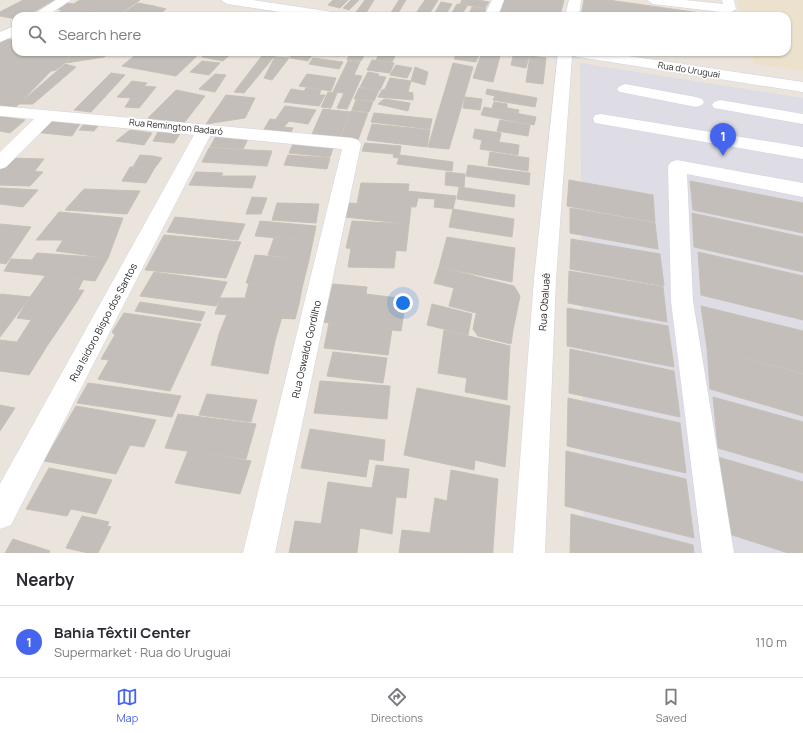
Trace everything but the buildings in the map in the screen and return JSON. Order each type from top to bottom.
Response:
[{"type":"street","points":[[45,12],[66,0]]},
{"type":"street","points":[[226,0],[306,12]]},
{"type":"street","points":[[494,12],[498,0]]},
{"type":"street","points":[[573,12],[575,0]]},
{"type":"street","points":[[653,0],[730,9],[728,0]]},
{"type":"street","points":[[0,38],[12,31]]},
{"type":"street","name":"Rua Obaluaê","points":[[529,553],[545,278],[565,56]]},
{"type":"street","name":"Rua do Uruguai","points":[[584,56],[696,102],[715,74],[803,87]]},
{"type":"street","points":[[715,74],[723,123]]},
{"type":"street","points":[[625,89],[696,102],[723,123],[803,153]]},
{"type":"street","points":[[601,119],[696,102]]},
{"type":"street","name":"Rua Remington Badaró","points":[[0,111],[352,144]]},
{"type":"street","points":[[0,162],[48,115]]},
{"type":"street","points":[[723,123],[803,118]]},
{"type":"street","name":"Rua Isidoro Bispo dos Santos","points":[[0,514],[206,130]]},
{"type":"street","name":"Rua Oswaldo Gordilho","points":[[259,553],[352,144]]},
{"type":"street","points":[[718,553],[682,301],[677,166],[803,190]]},
{"type":"shaded area","points":[[737,0],[803,0],[803,71],[754,64],[752,56],[791,56],[791,12],[740,12]]},
{"type":"shaded area","points":[[580,63],[803,98],[803,553],[584,553]]},
{"type":"place","name":"Bahia Têxtil Center","points":[[723,156]]}]
